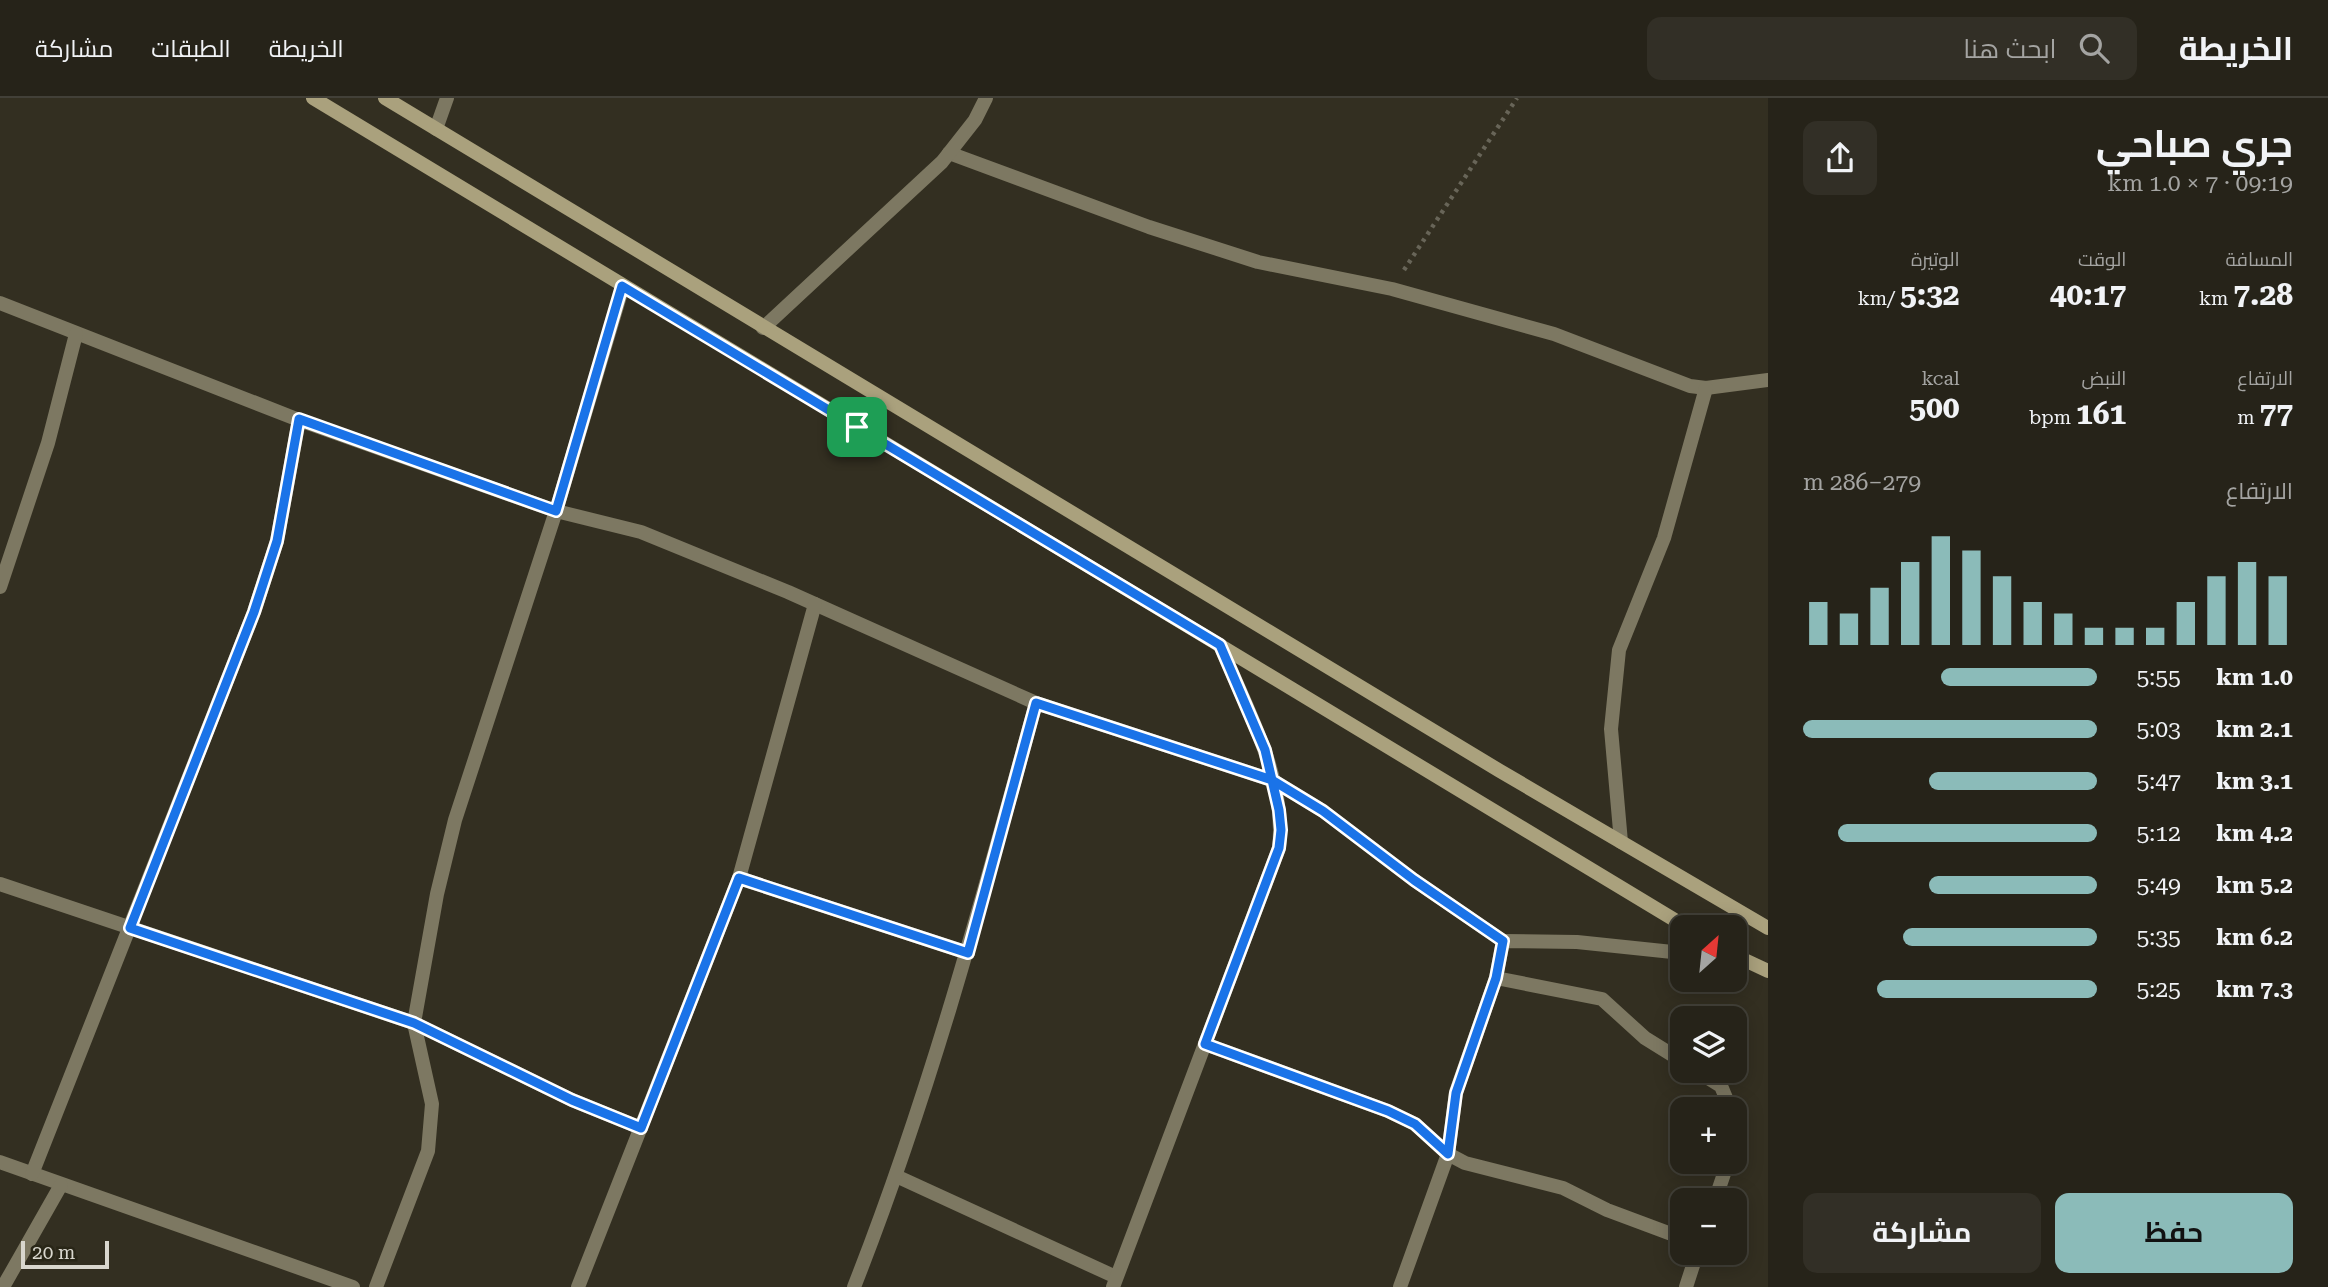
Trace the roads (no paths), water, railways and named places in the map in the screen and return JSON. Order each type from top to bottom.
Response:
[{"type":"street","points":[[313,98],[1670,917]]},
{"type":"street","points":[[385,98],[876,396],[1768,928]]},
{"type":"street","points":[[436,129],[447,98]]},
{"type":"street","points":[[763,328],[942,162],[975,120],[986,98]]},
{"type":"street","points":[[949,153],[1149,227],[1258,262],[1392,289],[1554,334],[1614,355],[1674,381],[1706,388],[1768,380]]},
{"type":"street","points":[[376,1287],[428,1151],[432,1104],[414,1023],[437,894],[455,820],[556,511],[622,286]]},
{"type":"street","points":[[0,303],[299,419],[556,511],[641,532],[815,604],[1036,703],[1272,780],[1323,811],[1414,880],[1503,941],[1577,942],[1670,952]]},
{"type":"street","points":[[0,587],[48,443],[76,334]]},
{"type":"street","points":[[1620,842],[1611,729],[1619,650],[1664,538],[1706,388]]},
{"type":"street","points":[[857,427],[876,396]]},
{"type":"street","points":[[32,1174],[258,600],[277,541],[299,419]]},
{"type":"street","points":[[578,1287],[739,878],[815,604]]},
{"type":"street","points":[[896,1176],[1114,1282],[1279,848],[1281,830],[1265,750],[1220,645]]},
{"type":"street","points":[[854,1287],[896,1176],[968,953],[1036,703]]},
{"type":"street","points":[[739,878],[968,953]]},
{"type":"street","points":[[0,884],[414,1023],[572,1100],[641,1128]]},
{"type":"street","points":[[1400,1287],[1448,1154],[1456,1093],[1496,978],[1503,941]]},
{"type":"street","points":[[1747,962],[1768,971]]},
{"type":"street","points":[[1496,978],[1602,999],[1645,1038],[1670,1054]]},
{"type":"street","points":[[1205,1044],[1388,1111],[1415,1124],[1448,1154],[1480,1169],[1563,1188],[1607,1210],[1670,1234]]},
{"type":"street","points":[[1716,1083],[1721,1086],[1726,1097]]},
{"type":"street","points":[[0,1163],[353,1287]]},
{"type":"street","points":[[3,1287],[61,1185]]},
{"type":"street","points":[[1686,1287],[1693,1265]]}]
